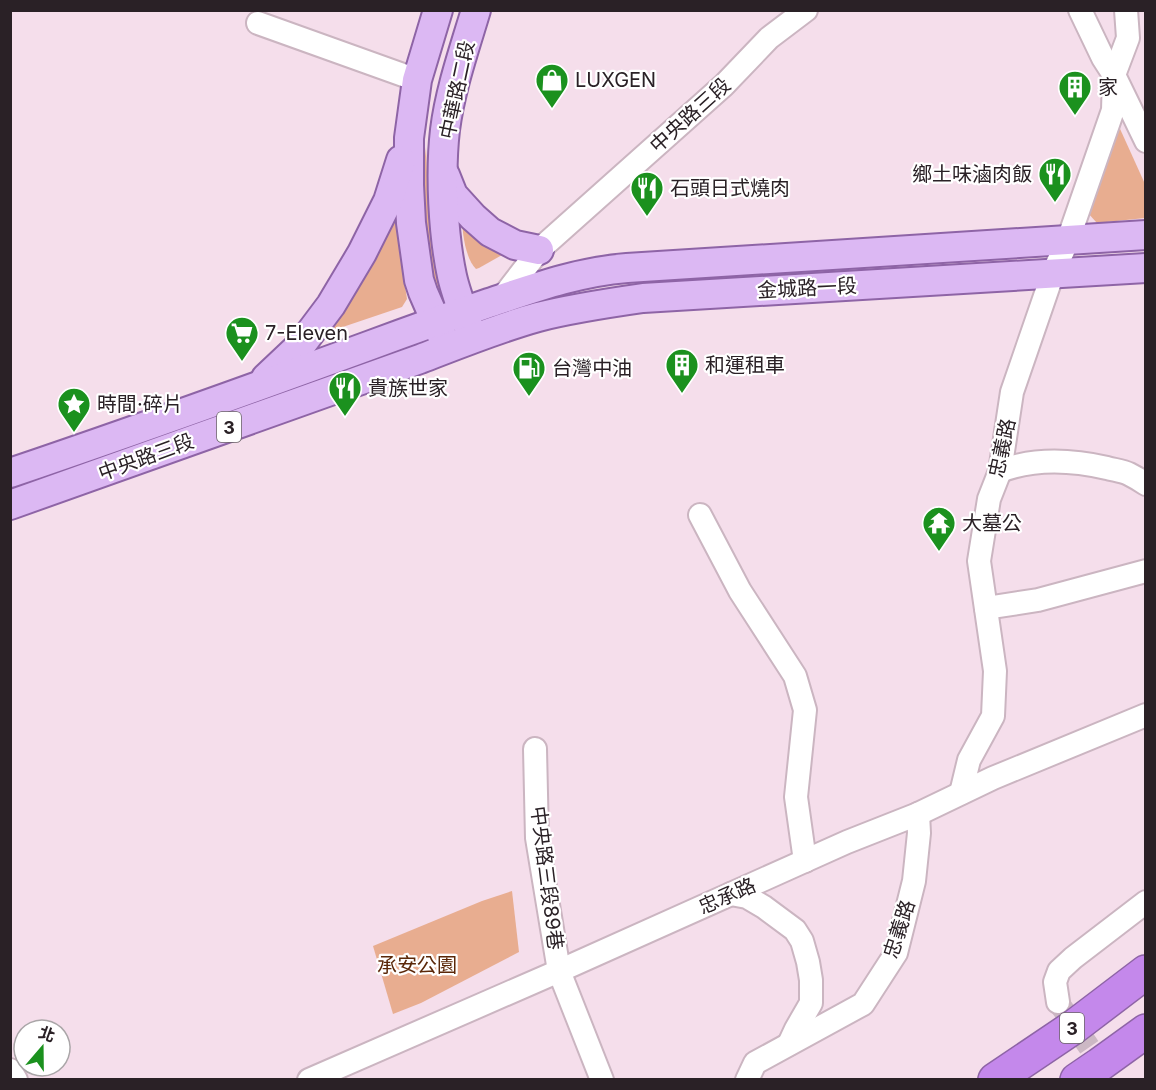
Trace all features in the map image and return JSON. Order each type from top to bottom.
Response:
[{"type":"highway","name":"3","points":[[995,1080],[1075,1026],[1146,972]]},
{"type":"highway","name":"3","points":[[1077,1080],[1146,1030]]},
{"type":"main road","name":"中華路二段","points":[[409,138],[417,80],[438,10]]},
{"type":"main road","name":"中華路二段","points":[[473,338],[452,277],[444,213],[443,170],[445,130],[455,83],[476,10]]},
{"type":"main road","name":"3","points":[[409,138],[408,185],[419,280],[447,348]]},
{"type":"main road","name":"3","points":[[258,386],[301,345],[336,296],[362,253],[388,201],[409,138]]},
{"type":"main road","points":[[443,170],[453,195],[490,232],[515,245],[539,250]]},
{"type":"main road","name":"金城路一段","points":[[501,299],[550,282],[604,270],[1146,235]]},
{"type":"main road","name":"金城路一段","points":[[473,338],[536,318],[574,309],[643,298],[1146,268]]},
{"type":"main road","name":"中央路三段","points":[[10,473],[501,299]]},
{"type":"main road","name":"中央路三段","points":[[10,505],[473,338]]},
{"type":"street","name":"中央路三段","points":[[473,338],[539,250],[724,85],[769,38],[806,10]]},
{"type":"street","points":[[1080,10],[1142,134]]},
{"type":"street","name":"忠義路","points":[[961,793],[969,760],[993,716],[995,671],[979,561],[989,499],[1000,471],[1012,392],[1113,110],[1114,75],[1128,38],[1126,10]]},
{"type":"street","points":[[258,23],[417,80]]},
{"type":"street","points":[[1113,110],[1142,134]]},
{"type":"street","points":[[1000,471],[1042,461],[1070,462],[1096,465],[1128,473],[1146,484]]},
{"type":"street","points":[[700,515],[740,591],[795,676],[805,710],[796,797],[805,861]]},
{"type":"street","points":[[986,608],[1038,600],[1146,571]]},
{"type":"street","name":"忠承路","points":[[309,1080],[848,842],[1146,715]]},
{"type":"street","name":"中央路三段89巷","points":[[535,749],[537,838],[559,970],[602,1080]]},
{"type":"street","name":"忠義路","points":[[747,1080],[755,1063],[863,1004],[896,953],[914,881],[919,833],[918,814]]},
{"type":"street","points":[[731,894],[747,897],[764,907],[795,930],[802,941],[811,980],[811,1003],[789,1044]]},
{"type":"street","points":[[1058,1002],[1055,982],[1059,971],[1146,902]]},
{"type":"street","points":[[10,1070],[16,1080]]},
{"type":"green space","points":[[1116,120],[1145,184],[1145,218],[1097,223],[1087,212]]},
{"type":"green space","points":[[426,147],[428,198],[445,286],[439,289],[426,242],[422,184]]},
{"type":"green space","points":[[462,216],[504,252],[502,255],[476,269],[467,251]]},
{"type":"green space","points":[[395,218],[407,299],[402,307],[325,333]]},
{"type":"green space","name":"承安公園","points":[[512,891],[519,952],[421,1003],[393,1014],[373,946]]},
{"type":"tunnel","points":[[1058,1002],[1112,1080]]},
{"type":"place","name":"LUXGEN","points":[[552,109]]},
{"type":"place","name":"家","points":[[1075,116]]},
{"type":"place","name":"鄉土味滷肉飯","points":[[1055,203]]},
{"type":"place","name":"石頭日式燒肉","points":[[647,217]]},
{"type":"place","name":"7-Eleven","points":[[242,362]]},
{"type":"place","name":"和運租車","points":[[682,394]]},
{"type":"place","name":"台灣中油","points":[[529,397]]},
{"type":"place","name":"貴族世家","points":[[345,417]]},
{"type":"place","name":"時間·碎片","points":[[74,433]]},
{"type":"place","name":"大墓公","points":[[939,552]]}]
